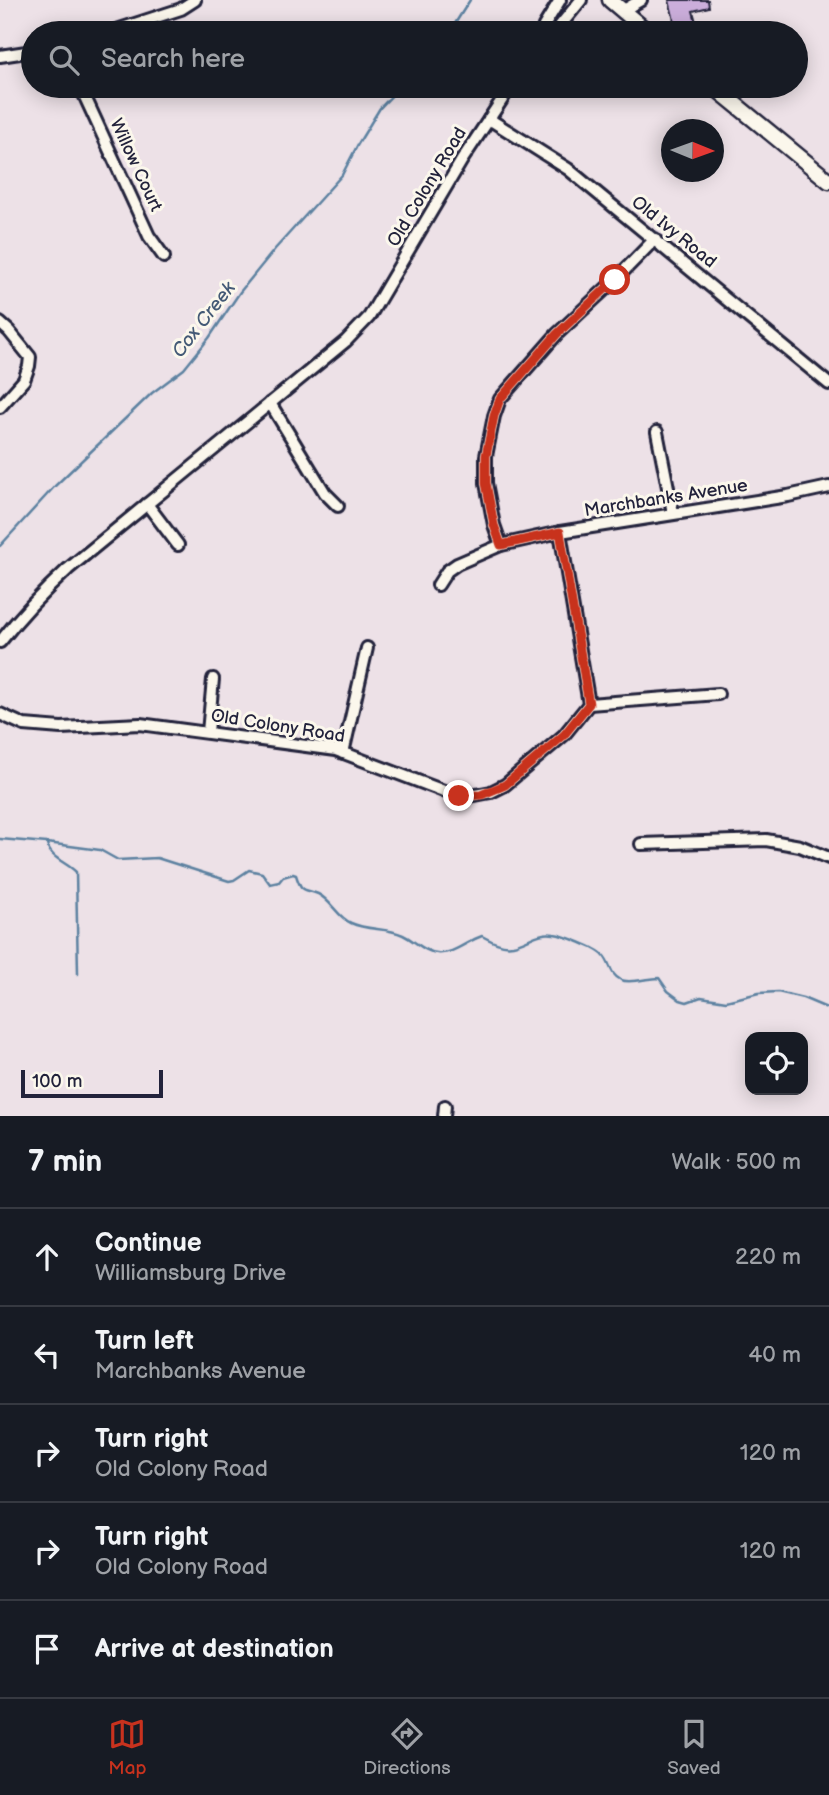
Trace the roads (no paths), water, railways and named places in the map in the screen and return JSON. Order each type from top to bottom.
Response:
[{"type":"street","points":[[144,21],[181,9],[195,0]]},
{"type":"street","points":[[547,21],[560,0]]},
{"type":"street","points":[[564,21],[581,0]]},
{"type":"street","points":[[610,0],[634,21]]},
{"type":"street","points":[[622,11],[641,0]]},
{"type":"street","points":[[0,56],[21,53]]},
{"type":"street","name":"Willow Court","points":[[86,98],[149,236],[164,257]]},
{"type":"street","name":"Old Colony Road","points":[[0,642],[32,604],[68,569],[346,341],[369,317],[462,160],[503,98]]},
{"type":"street","points":[[728,98],[829,181]]},
{"type":"street","name":"Old Ivy Road","points":[[489,119],[568,169],[829,384]]},
{"type":"street","points":[[501,545],[494,525],[486,483],[486,456],[500,399],[557,334],[655,239]]},
{"type":"street","points":[[0,323],[30,358],[24,380],[0,407]]},
{"type":"street","points":[[270,403],[324,492],[338,506]]},
{"type":"street","points":[[657,432],[673,513]]},
{"type":"street","name":"Marchbanks Avenue","points":[[438,584],[447,571],[457,564],[501,545],[560,532],[788,496],[829,487]]},
{"type":"street","points":[[147,504],[178,545]]},
{"type":"street","points":[[560,532],[589,704],[718,694]]},
{"type":"street","points":[[343,753],[368,648]]},
{"type":"street","points":[[208,732],[213,679]]},
{"type":"street","name":"Old Colony Road","points":[[0,714],[24,725],[61,728],[140,724],[312,746],[343,753],[449,793],[470,796],[481,795],[505,785],[564,735],[589,704]]},
{"type":"street","points":[[641,844],[766,840],[800,846],[829,858]]},
{"type":"waterway","name":"Cox Creek","points":[[457,21],[470,0]]},
{"type":"waterway","name":"Cox Creek","points":[[0,546],[55,486],[152,393],[184,369],[275,249],[342,175],[380,108],[390,98]]},
{"type":"waterway","points":[[0,839],[100,850],[118,860],[157,858],[229,881],[249,870],[262,873],[270,884],[293,874],[302,888],[323,897],[346,921],[397,933],[432,952],[449,952],[482,936],[509,945],[549,933],[580,942],[600,952],[614,975],[621,980],[659,978],[668,991],[687,1002],[701,997],[726,1001],[759,993],[778,992],[803,998],[829,1009]]},
{"type":"waterway","points":[[47,843],[54,856],[76,872],[78,974]]}]
